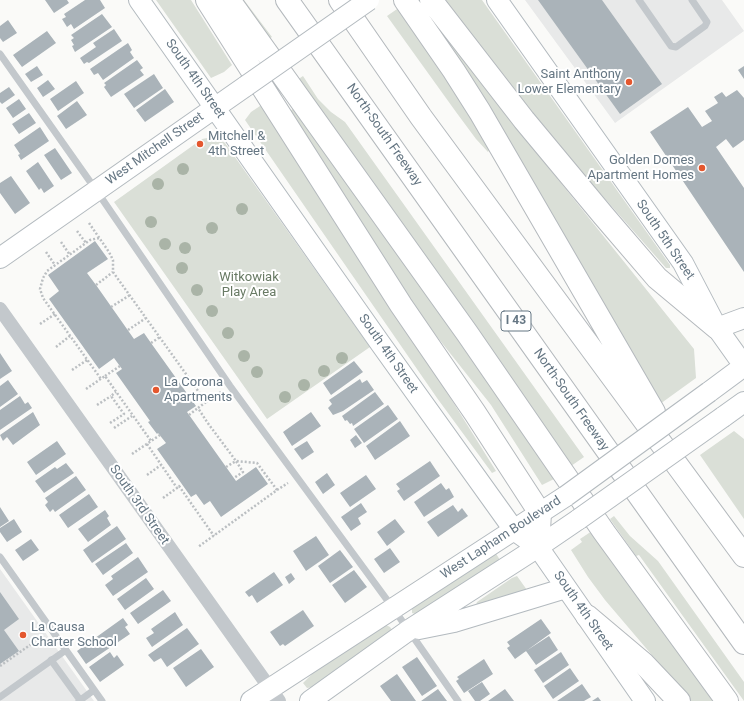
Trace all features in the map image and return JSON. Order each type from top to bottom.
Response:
[{"type":"highway","points":[[207,0],[401,305],[475,413],[540,513],[538,547]]},
{"type":"highway","points":[[229,0],[467,333],[604,532],[727,701]]},
{"type":"highway","name":"North-South Freeway","points":[[287,0],[744,643]]},
{"type":"highway","points":[[340,0],[421,117],[744,556]]},
{"type":"highway","points":[[405,0],[454,71],[480,112],[715,517]]},
{"type":"highway","points":[[431,0],[524,120],[657,278],[717,328]]},
{"type":"highway","points":[[587,616],[644,664],[679,701]]},
{"type":"street","name":"South 4th Street","points":[[139,0],[380,343],[514,530],[538,547],[645,701]]},
{"type":"street","name":"West Mitchell Street","points":[[0,258],[369,0]]},
{"type":"street","name":"South 5th Street","points":[[497,0],[684,263],[717,328],[744,366]]},
{"type":"street","name":"South 3rd Street","points":[[0,309],[274,695]]},
{"type":"street","points":[[717,328],[744,318]]},
{"type":"street","name":"West Lapham Boulevard","points":[[252,701],[274,695],[393,608],[566,496],[744,366]]},
{"type":"street","name":"West Lapham Boulevard","points":[[310,701],[409,630],[579,519],[744,402]]},
{"type":"street","points":[[409,630],[454,622],[566,588]]},
{"type":"lane","points":[[639,0],[671,46],[676,47],[705,26],[707,22],[692,0]]},
{"type":"lane","points":[[0,54],[96,190],[230,386],[409,630],[458,701]]},
{"type":"lane","points":[[0,558],[102,701]]},
{"type":"lane","points":[[0,697],[66,650]]},
{"type":"lane","points":[[51,660],[79,701],[94,690]]},
{"type":"path","points":[[89,223],[113,260],[113,272],[206,402]]},
{"type":"path","points":[[78,231],[86,243]]},
{"type":"path","points":[[99,238],[90,240],[47,271],[40,288],[43,298],[101,379]]},
{"type":"path","points":[[61,242],[70,255]]},
{"type":"path","points":[[46,252],[55,265]]},
{"type":"path","points":[[96,285],[113,272]]},
{"type":"path","points":[[112,307],[130,295]]},
{"type":"path","points":[[40,324],[55,314]]},
{"type":"path","points":[[128,330],[146,318]]},
{"type":"path","points":[[56,347],[70,336]]},
{"type":"path","points":[[151,343],[160,337]]},
{"type":"path","points":[[72,370],[87,360]]},
{"type":"path","points":[[86,389],[120,366]]},
{"type":"path","points":[[105,376],[151,441]]},
{"type":"path","points":[[98,405],[116,392]]},
{"type":"path","points":[[110,423],[124,414],[111,396]]},
{"type":"path","points":[[189,415],[213,398]]},
{"type":"path","points":[[198,408],[243,472],[234,478]]},
{"type":"path","points":[[114,428],[132,416]]},
{"type":"path","points":[[132,454],[160,435]]},
{"type":"path","points":[[147,444],[177,488]]},
{"type":"path","points":[[198,547],[277,490],[257,463],[236,461],[226,467]]},
{"type":"path","points":[[147,475],[161,465]]},
{"type":"path","points":[[163,498],[179,486],[214,536]]},
{"type":"path","points":[[0,666],[52,630]]},
{"type":"shaded area","name":"Saint Anthony Lower Elementary","points":[[525,0],[722,0],[744,31],[615,123]]},
{"type":"shaded area","name":"La Causa Charter School","points":[[0,569],[94,701],[0,701]]},
{"type":"green space","points":[[156,0],[191,0],[232,65],[224,72],[211,78]]},
{"type":"green space","points":[[240,0],[244,0],[272,37],[268,39]]},
{"type":"green space","points":[[445,0],[482,0],[670,265],[670,268],[666,268],[555,142]]},
{"type":"green space","points":[[400,7],[440,63],[490,149],[488,152],[476,139],[387,16]]},
{"type":"green space","points":[[438,27],[694,349],[696,378],[660,404],[436,29]]},
{"type":"green space","points":[[303,76],[318,99],[331,112],[345,122],[584,457],[571,466],[297,80]]},
{"type":"green space","points":[[266,102],[496,471],[492,473],[437,398],[245,120],[251,112]]},
{"type":"green space","points":[[295,107],[532,440],[529,443],[554,479],[542,485],[491,405],[412,305],[290,111]]},
{"type":"green space","name":"Witkowiak Play Area","points":[[213,137],[220,138],[225,143],[370,347],[267,419],[114,202],[202,139]]},
{"type":"green space","points":[[734,431],[744,439],[744,519],[700,455]]},
{"type":"green space","points":[[614,516],[630,536],[658,561],[744,682],[744,701],[639,555],[636,556],[610,519]]},
{"type":"green space","points":[[595,529],[718,701],[691,701],[605,600],[588,577],[571,550],[582,542],[580,539]]},
{"type":"green space","points":[[495,552],[500,560],[418,615],[412,613],[412,608],[416,604]]},
{"type":"green space","points":[[517,576],[527,590],[476,605],[477,602]]},
{"type":"green space","points":[[386,625],[392,630],[313,687],[307,688],[303,683],[316,670]]},
{"type":"building","points":[[45,0],[67,0],[69,3],[54,13]]},
{"type":"building","points":[[85,0],[100,0],[105,8],[74,29],[71,24],[67,27],[62,19],[66,17],[64,14]]},
{"type":"building","points":[[538,0],[602,0],[662,84],[620,114]]},
{"type":"building","points":[[102,14],[112,27],[75,52],[72,46],[74,45],[71,40],[74,38],[71,35]]},
{"type":"building","points":[[8,20],[17,33],[3,42],[0,38],[0,26]]},
{"type":"building","points":[[114,29],[122,41],[89,63],[87,62],[84,64],[80,58],[96,47],[93,43]]},
{"type":"building","points":[[47,31],[56,43],[22,67],[13,55]]},
{"type":"building","points":[[128,43],[132,50],[130,52],[134,58],[103,80],[98,73],[94,75],[90,69]]},
{"type":"building","points":[[137,60],[143,68],[140,70],[144,75],[111,97],[104,87],[106,85],[104,83]]},
{"type":"building","points":[[37,66],[43,75],[31,82],[25,74]]},
{"type":"building","points":[[744,66],[744,79],[738,70]]},
{"type":"building","points":[[154,74],[163,88],[134,108],[124,94]]},
{"type":"building","points":[[48,80],[55,89],[43,97],[37,88]]},
{"type":"building","points":[[76,81],[84,93],[58,111],[50,99]]},
{"type":"building","points":[[9,87],[15,95],[2,104],[0,102],[0,93]]},
{"type":"building","points":[[165,89],[174,102],[145,122],[136,110]]},
{"type":"building","name":"Golden Domes Apartment Homes","points":[[737,90],[744,98],[744,140],[733,148],[726,139],[716,147],[744,188],[744,272],[650,132],[688,107],[702,127],[712,121],[705,111],[718,103],[714,97],[722,92],[726,97]]},
{"type":"building","points":[[19,99],[26,109],[13,118],[6,108]]},
{"type":"building","points":[[77,101],[87,115],[66,129],[57,116]]},
{"type":"building","points":[[29,113],[36,123],[19,134],[12,124]]},
{"type":"building","points":[[40,127],[49,141],[21,160],[18,155],[20,154],[14,145]]},
{"type":"building","points":[[55,148],[72,173],[61,180],[44,155]]},
{"type":"building","points":[[38,162],[54,186],[44,193],[41,188],[39,190],[26,171]]},
{"type":"building","points":[[11,176],[30,203],[15,214],[0,193],[0,183]]},
{"type":"building","name":"La Corona Apartments","points":[[95,241],[108,259],[87,273],[134,339],[144,333],[196,406],[187,412],[236,481],[256,467],[268,484],[221,517],[210,501],[204,505],[196,494],[191,497],[157,449],[166,443],[148,422],[150,421],[116,373],[122,369],[114,358],[99,369],[49,299],[59,291],[48,275]]},
{"type":"building","points":[[0,353],[12,371],[0,379]]},
{"type":"building","points":[[354,361],[363,372],[331,395],[323,383]]},
{"type":"building","points":[[360,379],[362,383],[367,380],[374,390],[343,411],[333,415],[328,408],[332,404],[329,400]]},
{"type":"building","points":[[8,380],[18,394],[0,407],[0,386]]},
{"type":"building","points":[[375,392],[384,404],[353,426],[352,423],[350,424],[347,420],[345,421],[342,416]]},
{"type":"building","points":[[20,396],[25,404],[28,402],[32,408],[0,430],[0,410]]},
{"type":"building","points":[[388,405],[398,419],[364,443],[354,429]]},
{"type":"building","points":[[33,412],[40,425],[13,445],[7,437],[3,441],[0,435]]},
{"type":"building","points":[[311,412],[321,426],[292,446],[283,432]]},
{"type":"building","points":[[400,421],[410,436],[375,460],[366,446]]},
{"type":"building","points":[[356,435],[362,443],[355,448],[350,440]]},
{"type":"building","points":[[57,441],[66,454],[36,475],[27,462]]},
{"type":"building","points":[[307,441],[314,452],[302,460],[294,449]]},
{"type":"building","points":[[430,461],[440,476],[404,501],[397,491],[400,489],[396,484]]},
{"type":"building","points":[[66,463],[74,473],[44,493],[35,481],[55,467],[57,469]]},
{"type":"building","points":[[327,473],[335,485],[323,494],[315,482]]},
{"type":"building","points":[[366,475],[376,489],[350,507],[340,493]]},
{"type":"building","points":[[76,476],[86,490],[55,512],[53,509],[50,512],[45,505],[48,502],[45,498]]},
{"type":"building","points":[[441,483],[446,490],[449,488],[454,497],[424,517],[414,502]]},
{"type":"building","points":[[89,494],[98,507],[68,528],[59,515]]},
{"type":"building","points":[[361,503],[367,512],[358,518],[361,524],[351,531],[341,517]]},
{"type":"building","points":[[453,505],[458,512],[462,508],[468,516],[438,537],[427,522]]},
{"type":"building","points":[[0,507],[9,521],[0,527]]},
{"type":"building","points":[[105,510],[109,516],[107,518],[111,525],[88,542],[78,529]]},
{"type":"building","points":[[14,519],[22,532],[7,542],[0,532],[0,528]]},
{"type":"building","points":[[395,519],[405,532],[387,546],[377,532]]},
{"type":"building","points":[[117,526],[126,539],[92,563],[83,550]]},
{"type":"building","points":[[316,536],[329,555],[306,571],[293,551]]},
{"type":"building","points":[[31,539],[39,550],[23,561],[15,550]]},
{"type":"building","points":[[126,543],[133,553],[103,575],[95,564]]},
{"type":"building","points":[[390,548],[400,562],[384,573],[374,559]]},
{"type":"building","points":[[340,550],[353,567],[330,583],[318,566]]},
{"type":"building","points":[[138,557],[148,572],[113,596],[105,585],[113,579],[111,576]]},
{"type":"building","points":[[354,570],[367,587],[345,603],[332,585]]},
{"type":"building","points":[[274,572],[283,585],[257,603],[252,595],[249,597],[245,592]]},
{"type":"building","points":[[291,573],[295,579],[289,584],[285,577]]},
{"type":"building","points":[[146,578],[154,589],[125,610],[117,599]]},
{"type":"building","points":[[163,590],[171,601],[138,624],[130,613]]},
{"type":"building","points":[[0,592],[19,619],[4,630],[19,651],[0,664]]},
{"type":"building","points":[[303,610],[314,626],[285,646],[283,644],[280,646],[270,632]]},
{"type":"building","points":[[175,612],[183,625],[152,647],[146,638],[154,633],[151,629]]},
{"type":"building","points":[[123,618],[128,625],[125,627],[130,634],[86,664],[77,651]]},
{"type":"building","points":[[541,619],[551,633],[515,659],[507,648],[510,646],[507,642]]},
{"type":"building","points":[[187,628],[199,644],[167,667],[161,658],[154,662],[148,655]]},
{"type":"building","points":[[549,636],[558,650],[536,665],[526,651]]},
{"type":"building","points":[[201,649],[214,667],[186,687],[173,668]]},
{"type":"building","points":[[110,652],[114,658],[117,655],[124,665],[100,682],[89,667]]},
{"type":"building","points":[[561,652],[569,665],[543,683],[534,670]]},
{"type":"building","points":[[417,657],[437,686],[422,696],[402,667]]},
{"type":"building","points":[[484,659],[493,674],[464,693],[456,681],[459,679],[457,677]]},
{"type":"building","points":[[570,668],[579,681],[553,699],[544,686]]},
{"type":"building","points":[[397,674],[416,701],[391,701],[380,686]]},
{"type":"building","points":[[482,682],[490,694],[480,701],[475,701],[468,691]]},
{"type":"building","points":[[582,684],[591,697],[584,701],[557,701]]},
{"type":"building","points":[[438,689],[447,701],[421,701]]},
{"type":"building","points":[[505,689],[514,701],[488,701]]},
{"type":"building","points":[[598,697],[601,701],[592,701]]},
{"type":"place","name":"Saint Anthony Lower Elementary","points":[[629,82]]},
{"type":"place","name":"Mitchell & 4th Street","points":[[200,144]]},
{"type":"place","name":"Golden Domes Apartment Homes","points":[[702,168]]},
{"type":"place","name":"La Corona Apartments","points":[[156,390]]},
{"type":"place","name":"La Causa Charter School","points":[[23,635]]}]
